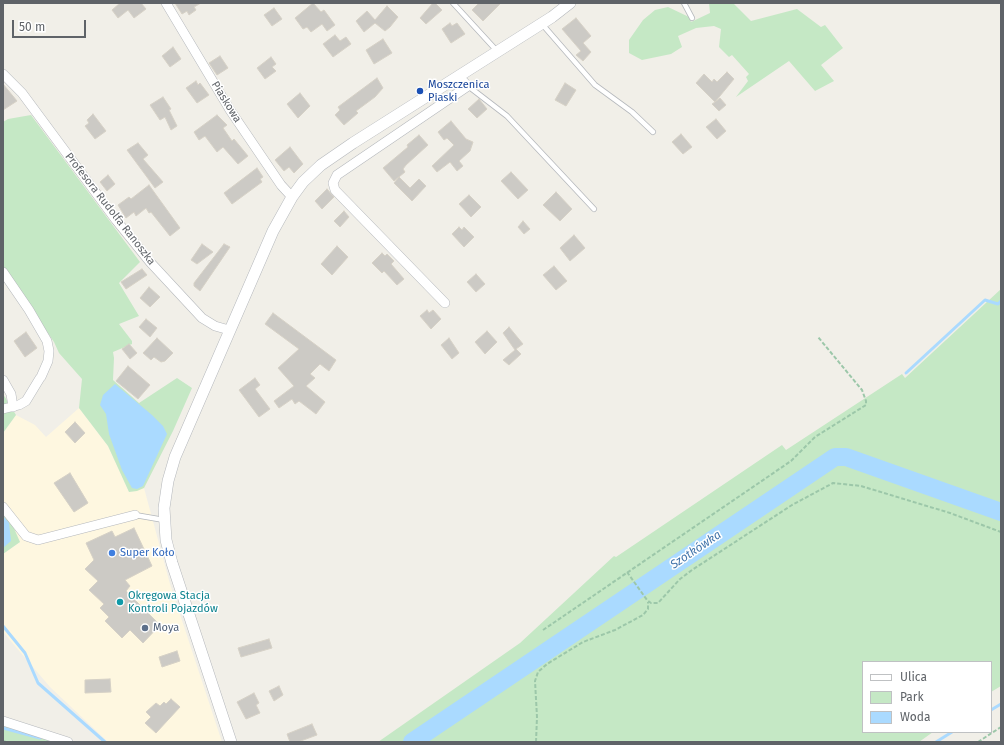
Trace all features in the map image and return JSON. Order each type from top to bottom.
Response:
[{"type":"street","name":"Piaskowa","points":[[166,3],[230,110],[281,185],[292,197]]},
{"type":"street","points":[[231,742],[172,563],[166,540],[164,508],[168,481],[175,457],[273,231],[292,197],[303,182],[321,165],[353,143],[542,24],[570,3]]},
{"type":"street","name":"Profesora Rudolfa Ranoszka","points":[[3,74],[22,93],[116,220],[150,262],[202,318],[215,326],[229,330]]},
{"type":"street","points":[[445,303],[335,190],[333,183],[337,175],[468,86],[459,77]]},
{"type":"street","points":[[3,272],[29,310],[47,341],[48,361],[41,377],[26,401],[3,409]]},
{"type":"street","points":[[3,380],[11,394],[13,406]]},
{"type":"street","points":[[3,507],[26,536],[38,540],[135,515]]},
{"type":"street","points":[[3,721],[68,742]]},
{"type":"lane","points":[[453,3],[498,52]]},
{"type":"lane","points":[[684,3],[692,18]]},
{"type":"lane","points":[[542,24],[595,85],[632,112],[653,132]]},
{"type":"lane","points":[[468,86],[507,116],[594,209]]},
{"type":"lane","points":[[135,515],[164,520]]},
{"type":"path","points":[[543,630],[791,461],[815,437],[866,405],[866,400],[862,390],[818,337]]},
{"type":"path","points":[[627,572],[644,596],[651,603],[658,603],[680,579],[692,570],[792,505],[832,483],[861,486],[950,513],[1001,532]]},
{"type":"path","points":[[536,742],[537,706],[535,681],[538,672],[547,664],[584,642],[615,630],[643,615],[648,609],[648,600]]},
{"type":"path","points":[[992,733],[1001,727]]},
{"type":"path","points":[[978,742],[992,733]]},
{"type":"shaded area","points":[[79,408],[108,446],[129,492],[144,488],[170,584],[222,742],[107,741],[50,687],[3,632],[3,554],[20,542],[3,512],[3,433],[16,415],[35,425],[46,437]]},
{"type":"green space","points":[[709,3],[733,3],[751,21],[797,9],[821,27],[825,25],[843,48],[821,65],[834,81],[815,91],[789,61],[736,97],[748,81],[746,77],[749,74],[732,55],[729,57],[719,47],[721,29],[714,26],[696,28],[678,36],[682,47],[671,54],[642,60],[629,53],[629,40],[643,20],[655,10],[668,7],[689,17],[691,22],[710,13]]},
{"type":"green space","points":[[31,115],[140,262],[119,283],[139,316],[119,324],[132,341],[132,344],[113,352],[113,380],[139,403],[177,378],[192,388],[173,431],[144,488],[137,491],[129,492],[108,446],[79,408],[82,379],[59,353],[54,342],[3,268],[3,122],[8,119]]},
{"type":"green space","points":[[1001,289],[1001,686],[992,691],[992,661],[862,661],[862,733],[932,733],[919,742],[378,742],[520,643],[614,556],[616,557],[782,445],[786,450],[902,374],[905,378]]},
{"type":"green space","points":[[3,394],[16,415],[3,433]]},
{"type":"green space","points":[[3,512],[13,526],[20,542],[3,554]]},
{"type":"green space","points":[[3,724],[58,742],[3,742]]},
{"type":"water","points":[[115,384],[152,415],[163,426],[167,434],[143,486],[137,489],[132,488],[122,470],[109,434],[106,414],[100,405],[103,395]]},
{"type":"water","points":[[3,516],[9,523],[11,541],[4,547]]},
{"type":"building","points":[[120,3],[141,3],[146,9],[134,18],[128,10],[118,18],[112,10]]},
{"type":"building","points":[[175,3],[201,3],[194,7],[196,10],[189,15],[187,11],[182,14]]},
{"type":"building","points":[[313,3],[321,12],[324,10],[335,25],[327,31],[322,24],[311,32],[307,27],[303,29],[295,18]]},
{"type":"building","points":[[433,3],[435,3],[442,10],[426,24],[420,18]]},
{"type":"building","points":[[479,3],[501,3],[483,21],[472,10]]},
{"type":"building","points":[[387,6],[398,17],[390,27],[385,31],[375,23],[364,32],[356,21],[367,11],[375,20]]},
{"type":"building","points":[[274,8],[282,19],[272,26],[264,15]]},
{"type":"building","points":[[576,18],[591,36],[583,43],[591,52],[583,61],[576,55],[581,51],[562,29]]},
{"type":"building","points":[[450,23],[452,26],[457,23],[465,34],[451,43],[442,29]]},
{"type":"building","points":[[335,35],[340,41],[346,37],[351,44],[333,57],[323,44]]},
{"type":"building","points":[[383,39],[392,53],[374,64],[366,50]]},
{"type":"building","points":[[173,47],[181,59],[170,67],[162,56]]},
{"type":"building","points":[[220,56],[228,68],[217,75],[209,63]]},
{"type":"building","points":[[271,57],[276,64],[272,67],[276,71],[265,79],[257,68]]},
{"type":"building","points":[[727,72],[734,79],[715,102],[696,83],[704,74],[712,82],[714,79],[717,82]]},
{"type":"building","points":[[377,78],[383,88],[375,97],[356,111],[358,113],[344,125],[335,115],[340,110],[338,107]]},
{"type":"building","points":[[196,81],[198,85],[200,83],[209,95],[197,103],[186,88]]},
{"type":"building","points":[[565,83],[576,90],[566,106],[555,100]]},
{"type":"building","points":[[3,84],[17,101],[3,110]]},
{"type":"building","points":[[300,93],[310,106],[298,118],[287,104]]},
{"type":"building","points":[[163,97],[171,109],[169,110],[177,126],[171,130],[165,117],[160,120],[150,105]]},
{"type":"building","points":[[720,98],[726,105],[719,111],[712,104]]},
{"type":"building","points":[[479,99],[487,109],[477,118],[468,109]]},
{"type":"building","points":[[93,114],[106,131],[95,139],[85,126],[89,123],[87,120]]},
{"type":"building","points":[[217,115],[227,125],[223,128],[232,141],[234,139],[248,156],[238,164],[223,147],[217,152],[205,136],[199,140],[194,132]]},
{"type":"building","points":[[716,119],[726,131],[717,139],[706,127]]},
{"type":"building","points":[[451,121],[466,139],[473,142],[470,151],[459,161],[463,166],[457,171],[450,162],[437,172],[432,166],[454,145],[447,138],[444,140],[438,132]]},
{"type":"building","points":[[681,134],[692,147],[683,154],[672,142]]},
{"type":"building","points":[[419,135],[428,145],[406,165],[403,169],[405,172],[394,181],[383,168],[408,147],[407,145]]},
{"type":"building","points":[[138,143],[148,155],[143,159],[163,182],[155,188],[127,150]]},
{"type":"building","points":[[290,147],[303,164],[294,173],[289,167],[284,171],[275,160]]},
{"type":"building","points":[[257,168],[263,177],[260,179],[262,182],[232,204],[224,193]]},
{"type":"building","points":[[511,172],[528,190],[518,199],[501,181]]},
{"type":"building","points":[[108,175],[115,184],[107,191],[100,182]]},
{"type":"building","points":[[399,177],[410,188],[419,179],[426,186],[412,201],[394,183]]},
{"type":"building","points":[[149,185],[180,228],[170,236],[146,208],[136,216],[134,212],[126,218],[118,205],[129,197],[131,199]]},
{"type":"building","points":[[327,189],[334,197],[322,209],[315,201]]},
{"type":"building","points":[[556,192],[572,209],[560,221],[543,205]]},
{"type":"building","points":[[469,195],[481,207],[471,217],[459,204]]},
{"type":"building","points":[[344,211],[349,217],[340,227],[334,221]]},
{"type":"building","points":[[523,221],[530,229],[524,234],[518,227]]},
{"type":"building","points":[[459,227],[462,230],[464,227],[474,237],[464,247],[452,234]]},
{"type":"building","points":[[574,235],[585,248],[570,261],[560,248]]},
{"type":"building","points":[[202,244],[213,252],[197,264],[191,260]]},
{"type":"building","points":[[224,244],[230,247],[200,291],[194,286],[194,283]]},
{"type":"building","points":[[337,246],[348,257],[332,275],[321,264]]},
{"type":"building","points":[[382,253],[385,256],[387,254],[394,261],[391,264],[404,279],[397,285],[384,271],[382,273],[372,263]]},
{"type":"building","points":[[554,266],[567,281],[556,290],[543,275]]},
{"type":"building","points":[[142,269],[147,275],[126,289],[121,282]]},
{"type":"building","points":[[476,274],[485,284],[476,292],[467,282]]},
{"type":"building","points":[[149,287],[160,297],[150,307],[140,298]]},
{"type":"building","points":[[427,310],[429,313],[433,310],[441,319],[431,329],[420,316]]},
{"type":"building","points":[[273,313],[336,360],[329,371],[320,364],[310,374],[315,378],[306,386],[325,402],[316,414],[299,401],[295,404],[292,399],[279,408],[274,401],[294,386],[278,368],[299,349],[265,324]]},
{"type":"building","points":[[146,319],[157,328],[150,337],[139,327]]},
{"type":"building","points":[[509,327],[523,344],[516,349],[521,354],[509,365],[503,360],[515,350],[503,333]]},
{"type":"building","points":[[487,331],[497,342],[485,354],[475,342]]},
{"type":"building","points":[[26,332],[37,348],[25,357],[14,341]]},
{"type":"building","points":[[157,338],[173,353],[165,361],[161,362],[154,357],[151,360],[143,353]]},
{"type":"building","points":[[449,338],[459,353],[452,359],[441,345]]},
{"type":"building","points":[[129,344],[137,353],[130,359],[122,349]]},
{"type":"building","points":[[128,366],[150,385],[138,399],[116,381]]},
{"type":"building","points":[[255,378],[260,385],[255,389],[270,409],[259,417],[239,390]]},
{"type":"building","points":[[75,422],[85,433],[75,443],[65,432]]},
{"type":"building","points":[[70,473],[88,503],[74,512],[54,483]]},
{"type":"building","points":[[134,528],[152,566],[125,580],[130,586],[126,591],[160,625],[143,643],[130,630],[122,638],[105,621],[109,617],[100,608],[104,604],[89,590],[98,581],[85,569],[94,560],[86,543],[112,531],[115,537]]},
{"type":"building","points":[[269,639],[272,648],[241,657],[238,648]]},
{"type":"building","points":[[177,651],[180,661],[162,667],[159,657]]},
{"type":"building","points":[[110,679],[111,692],[85,693],[85,680]]},
{"type":"building","points":[[279,686],[283,695],[274,701],[269,691]]},
{"type":"building","points":[[254,693],[259,703],[256,705],[260,713],[246,719],[237,702]]},
{"type":"building","points":[[171,699],[180,707],[156,733],[145,723],[151,717],[146,712],[156,703],[160,706],[164,702],[166,704]]},
{"type":"building","points":[[312,724],[317,735],[298,742],[290,742],[287,734]]},
{"type":"waterway","points":[[906,373],[985,300],[998,304],[1001,301]]},
{"type":"waterway","name":"Szotkówka","points":[[412,742],[835,457],[846,457],[1001,512]]},
{"type":"waterway","points":[[3,626],[25,653],[38,683],[105,742]]},
{"type":"waterway","points":[[992,709],[1001,704]]},
{"type":"waterway","points":[[3,728],[40,738]]},
{"type":"waterway","points":[[936,742],[950,733]]},
{"type":"place","name":"Moszczenica Piaski","points":[[420,91]]},
{"type":"place","name":"Super Koło","points":[[112,553]]},
{"type":"place","name":"Okręgowa Stacja Kontroli Pojazdów","points":[[120,602]]},
{"type":"place","name":"Moya","points":[[145,628]]}]
